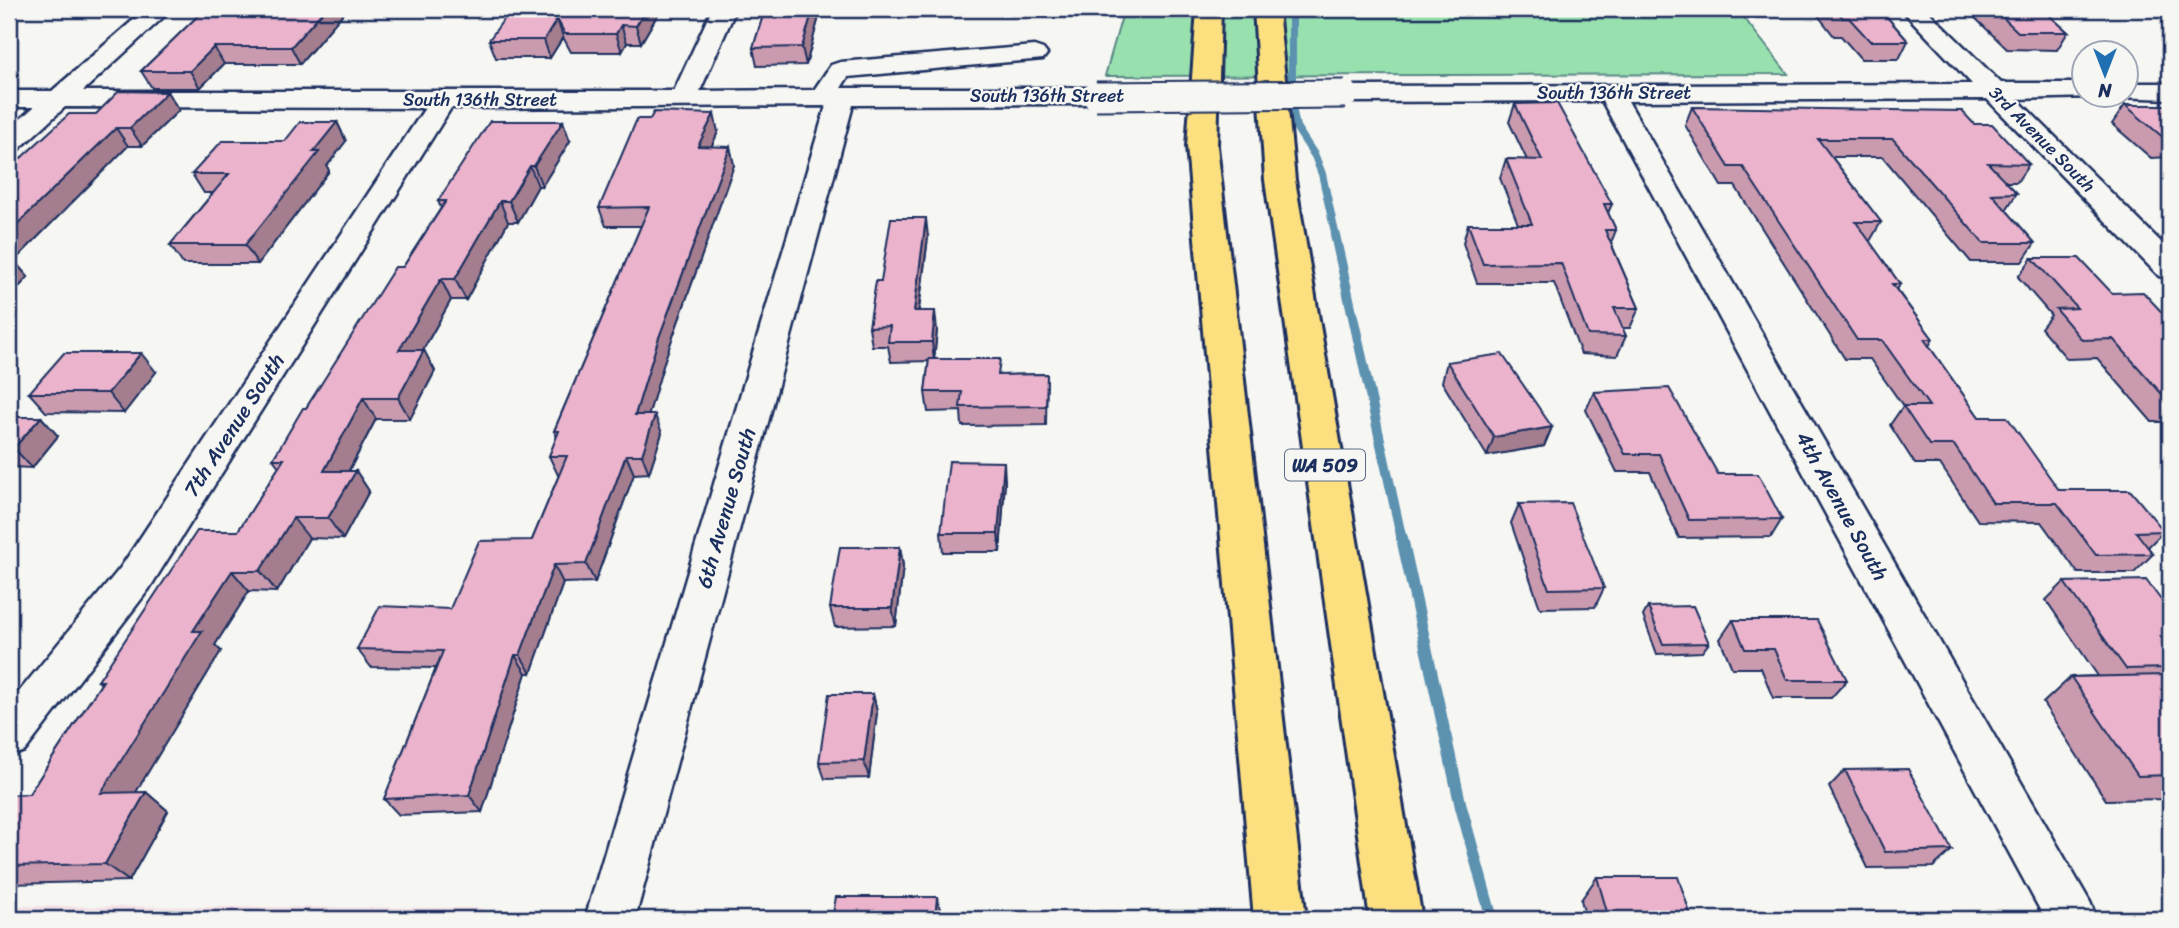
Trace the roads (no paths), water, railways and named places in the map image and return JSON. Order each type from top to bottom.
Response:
[{"type":"highway","points":[[1209,9],[1202,146],[1280,919]]},
{"type":"highway","name":"WA 509","points":[[1266,9],[1280,180],[1396,919]]},
{"type":"street","points":[[9,143],[160,9]]},
{"type":"street","points":[[684,98],[724,9]]},
{"type":"street","name":"3rd Avenue South","points":[[1913,9],[2170,269]]},
{"type":"street","points":[[832,96],[840,70],[1034,54]]},
{"type":"street","name":"South 136th Street","points":[[9,99],[443,100],[2070,91]]},
{"type":"street","points":[[2140,91],[2170,91]]},
{"type":"street","name":"4th Avenue South","points":[[1611,94],[2072,919]]},
{"type":"street","name":"6th Avenue South","points":[[610,919],[832,96]]},
{"type":"street","name":"7th Avenue South","points":[[9,737],[135,578],[443,100]]},
{"type":"waterway","points":[[1292,9],[1292,107],[1296,127],[1315,156],[1322,174],[1336,237]]},
{"type":"waterway","points":[[1335,235],[1402,540]]},
{"type":"waterway","points":[[1402,538],[1461,807],[1492,919]]}]
